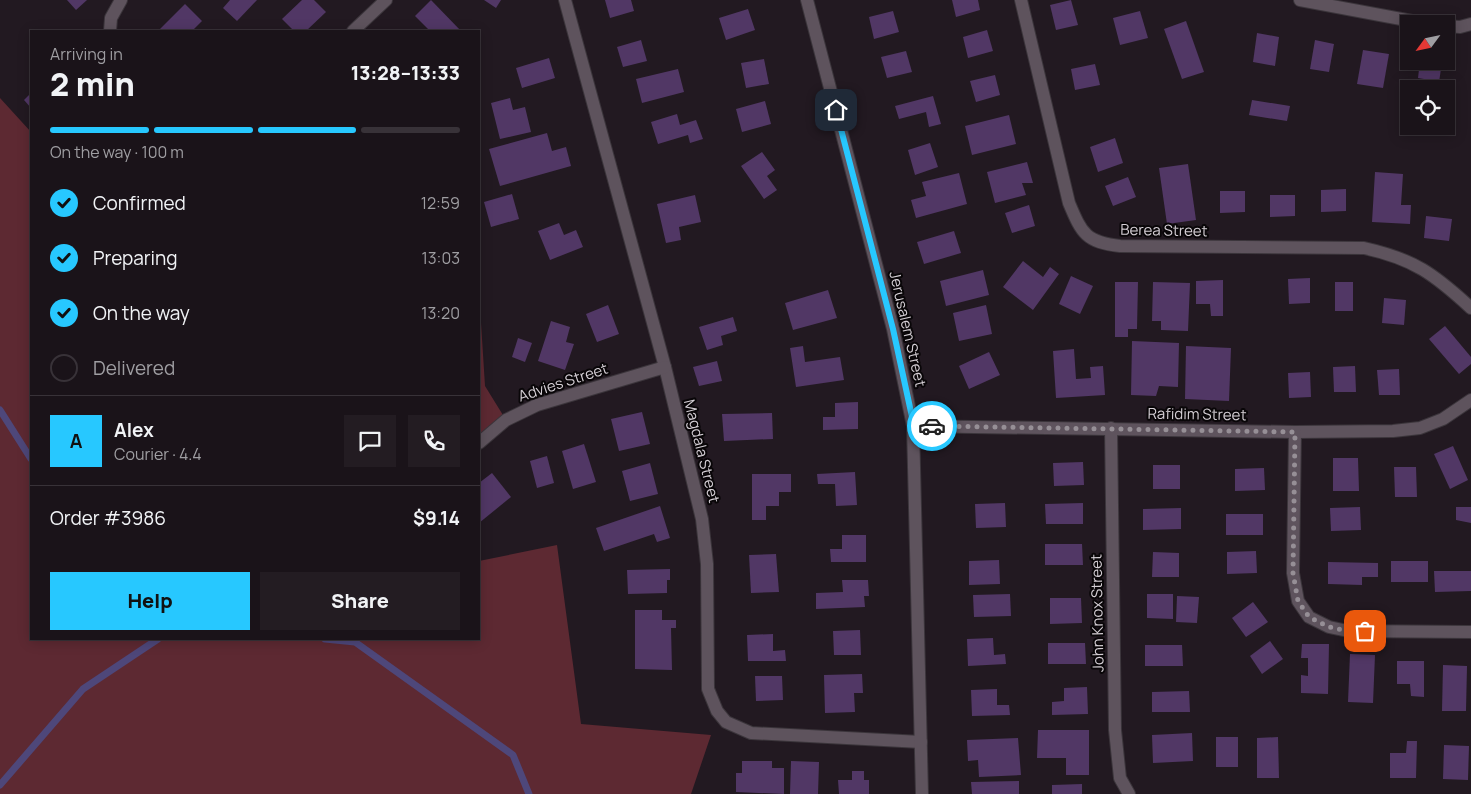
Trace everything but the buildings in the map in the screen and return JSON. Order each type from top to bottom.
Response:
[{"type":"street","points":[[110,30],[111,18],[121,0]]},
{"type":"street","points":[[355,30],[386,0]]},
{"type":"street","name":"Magdala Street","points":[[565,0],[665,367],[702,519],[707,564],[708,689],[717,711],[726,722],[751,733],[921,742]]},
{"type":"street","name":"Jerusalem Street","points":[[807,0],[893,329],[914,426],[922,794]]},
{"type":"street","name":"Berea Street","points":[[1020,0],[1069,204],[1078,226],[1087,237],[1099,244],[1120,246],[1364,248],[1389,254],[1413,263],[1440,279],[1471,308]]},
{"type":"street","points":[[1300,0],[1400,19]]},
{"type":"street","points":[[1455,27],[1471,24]]},
{"type":"street","name":"Advies Street","points":[[480,442],[506,420],[537,405],[665,367]]},
{"type":"street","name":"Rafidim Street","points":[[914,426],[1295,432],[1420,428],[1443,419],[1471,400]]},
{"type":"street","name":"John Knox Street","points":[[1111,428],[1115,730],[1120,778],[1130,794]]},
{"type":"street","points":[[1295,432],[1293,573],[1298,601],[1309,617],[1329,627],[1348,631],[1471,632]]},
{"type":"shaded area","points":[[0,98],[30,131],[30,640],[480,640],[480,561],[557,545],[581,724],[711,735],[691,794],[0,794]]},
{"type":"shaded area","points":[[480,307],[485,386],[506,420],[480,442]]},
{"type":"waterway","points":[[0,410],[30,457]]},
{"type":"waterway","points":[[0,785],[83,689],[156,640]]},
{"type":"waterway","points":[[335,640],[355,642],[513,755],[529,794]]},
{"type":"way so far","points":[[932,426],[1295,432],[1293,573],[1298,601],[1309,617],[1329,627],[1348,631],[1365,631]]},
{"type":"route","points":[[836,110],[893,329],[914,426],[932,426]]}]
